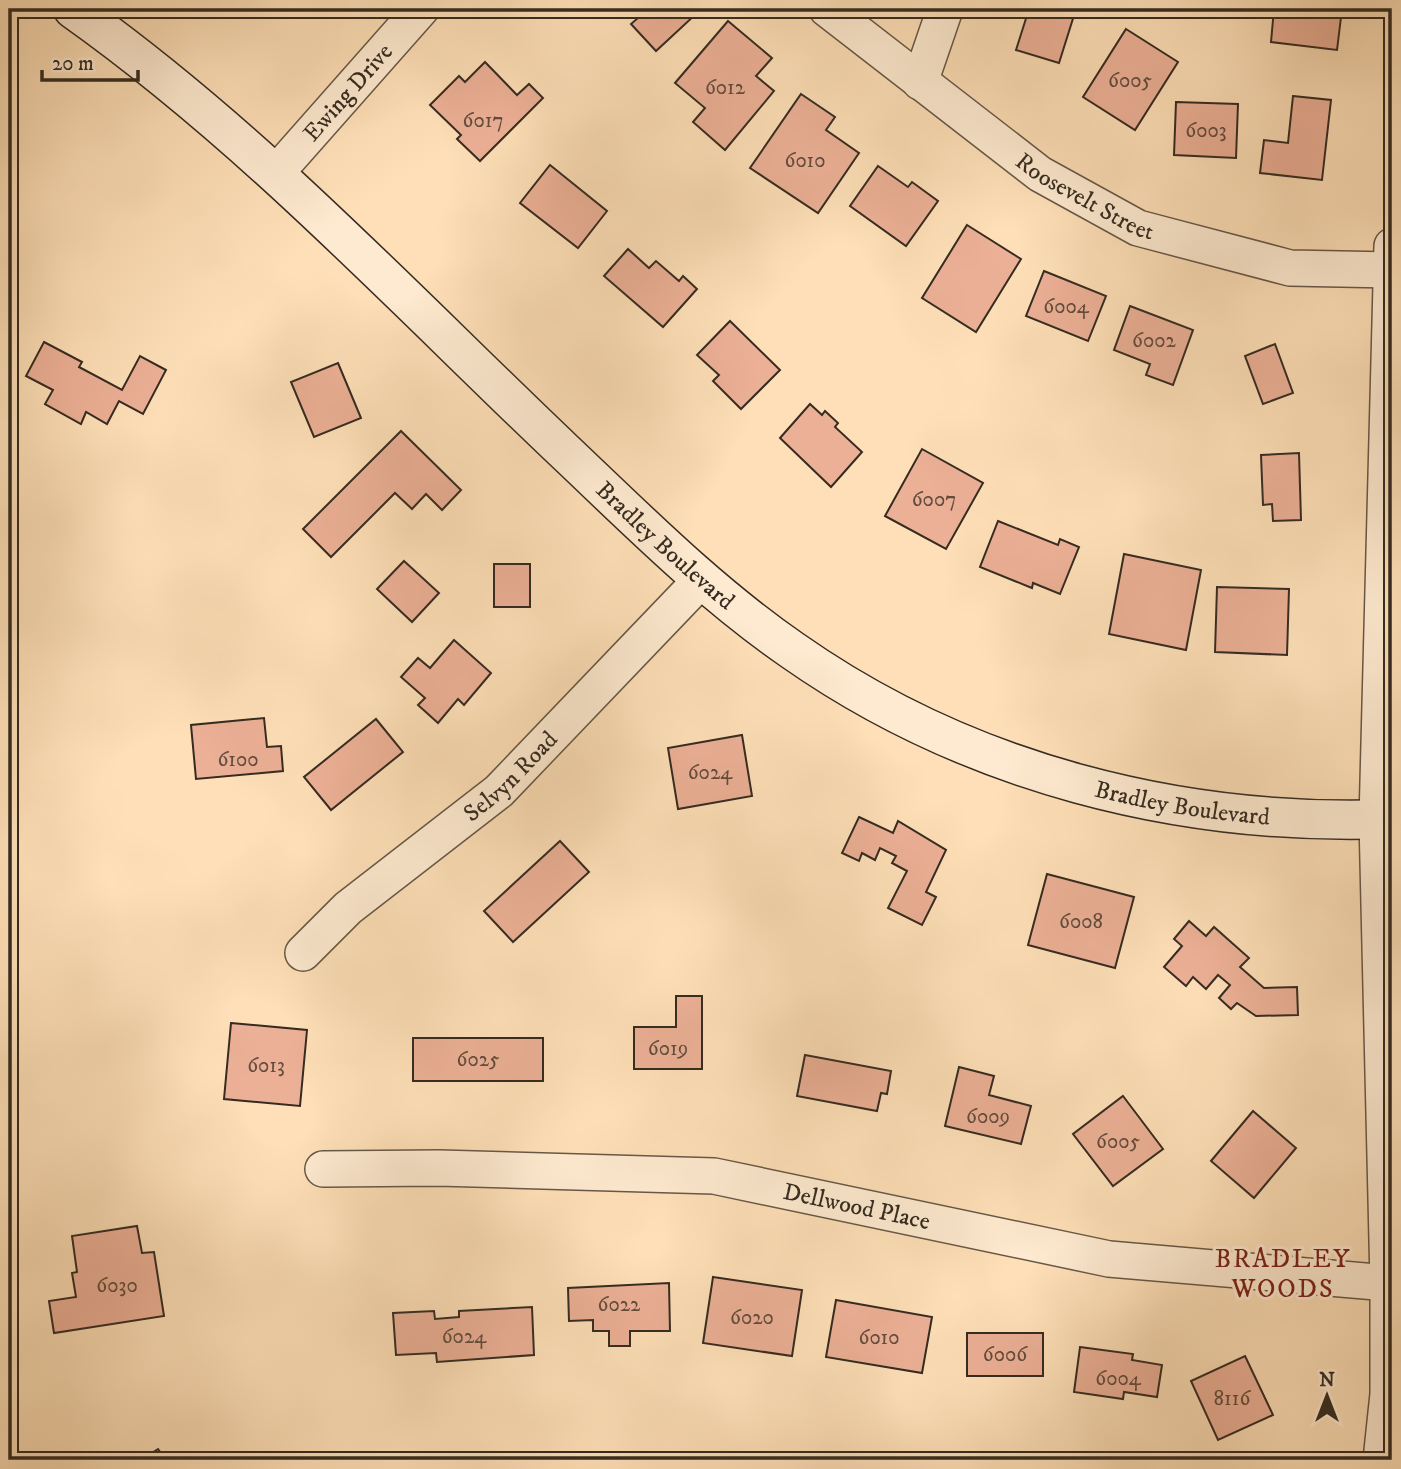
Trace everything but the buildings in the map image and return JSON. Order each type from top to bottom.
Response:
[{"type":"main road","name":"Bradley Boulevard","points":[[73,9],[185,93],[276,173],[702,580],[793,651],[850,688],[937,733],[1040,774],[1114,795],[1188,808],[1385,820]]},
{"type":"street","name":"Ewing Drive","points":[[276,173],[421,9]]},
{"type":"street","name":"Roosevelt Street","points":[[827,9],[1040,174],[1138,228],[1290,268],[1392,262]]},
{"type":"street","points":[[920,82],[945,9]]},
{"type":"street","points":[[1381,1460],[1388,1394],[1385,820],[1392,262]]},
{"type":"street","name":"Selvyn Road","points":[[303,953],[348,908],[499,791],[702,580]]},
{"type":"street","name":"Dellwood Place","points":[[323,1169],[439,1168],[714,1176],[1109,1259],[1388,1283]]},
{"type":"district","name":"BRADLEY WOODS","points":[[1283,1273]]}]
